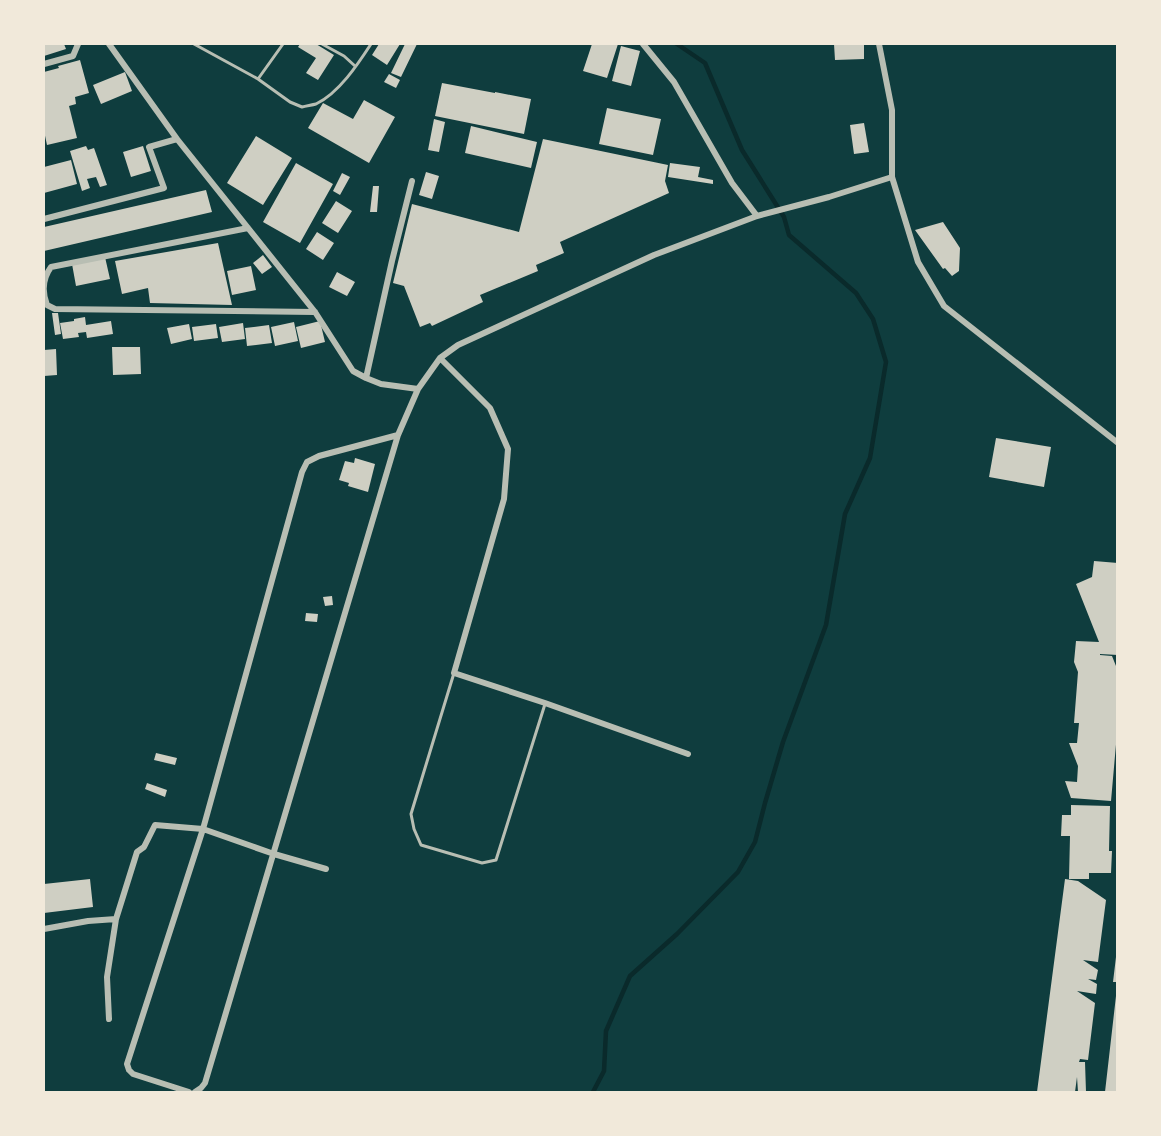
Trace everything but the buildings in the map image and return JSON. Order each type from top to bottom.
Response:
[{"type":"street","points":[[44,64],[73,56],[78,44]]},
{"type":"street","points":[[109,44],[177,139],[315,312],[353,371],[381,384],[418,389]]},
{"type":"street","points":[[643,44],[674,82],[732,183],[757,216]]},
{"type":"street","points":[[879,44],[892,110],[892,177],[918,262],[944,306],[1118,443]]},
{"type":"street","points":[[44,219],[164,188],[149,147],[177,139]]},
{"type":"street","points":[[195,1092],[198,1092],[205,1083],[398,435],[418,389],[440,358],[458,345],[654,255],[757,216],[892,177]]},
{"type":"street","points":[[366,378],[412,181]]},
{"type":"street","points":[[248,228],[51,267],[45,275],[45,306],[55,309],[315,312]]},
{"type":"street","points":[[440,358],[490,408],[508,449],[504,499],[454,673],[688,754]]},
{"type":"street","points":[[189,1092],[133,1074],[127,1064],[203,829],[302,472],[307,462],[319,456],[398,435]]},
{"type":"street","points":[[109,1019],[107,977],[116,919],[137,852],[144,847],[155,825],[203,829],[274,854],[326,868]]},
{"type":"street","points":[[44,929],[88,921],[116,919]]},
{"type":"lane","points":[[194,44],[258,79],[302,108],[315,104],[329,95],[356,67],[371,44]]},
{"type":"lane","points":[[258,79],[283,44]]},
{"type":"lane","points":[[322,44],[344,56],[356,67]]},
{"type":"lane","points":[[454,673],[411,814],[421,845],[482,863],[496,860],[545,703]]},
{"type":"waterway","points":[[593,1092],[604,1071],[606,1031],[630,976],[677,934],[738,872],[755,842],[783,742],[826,625],[845,514],[870,458],[886,362],[873,319],[856,293],[789,235],[784,217],[742,150],[705,63],[677,44]]}]
